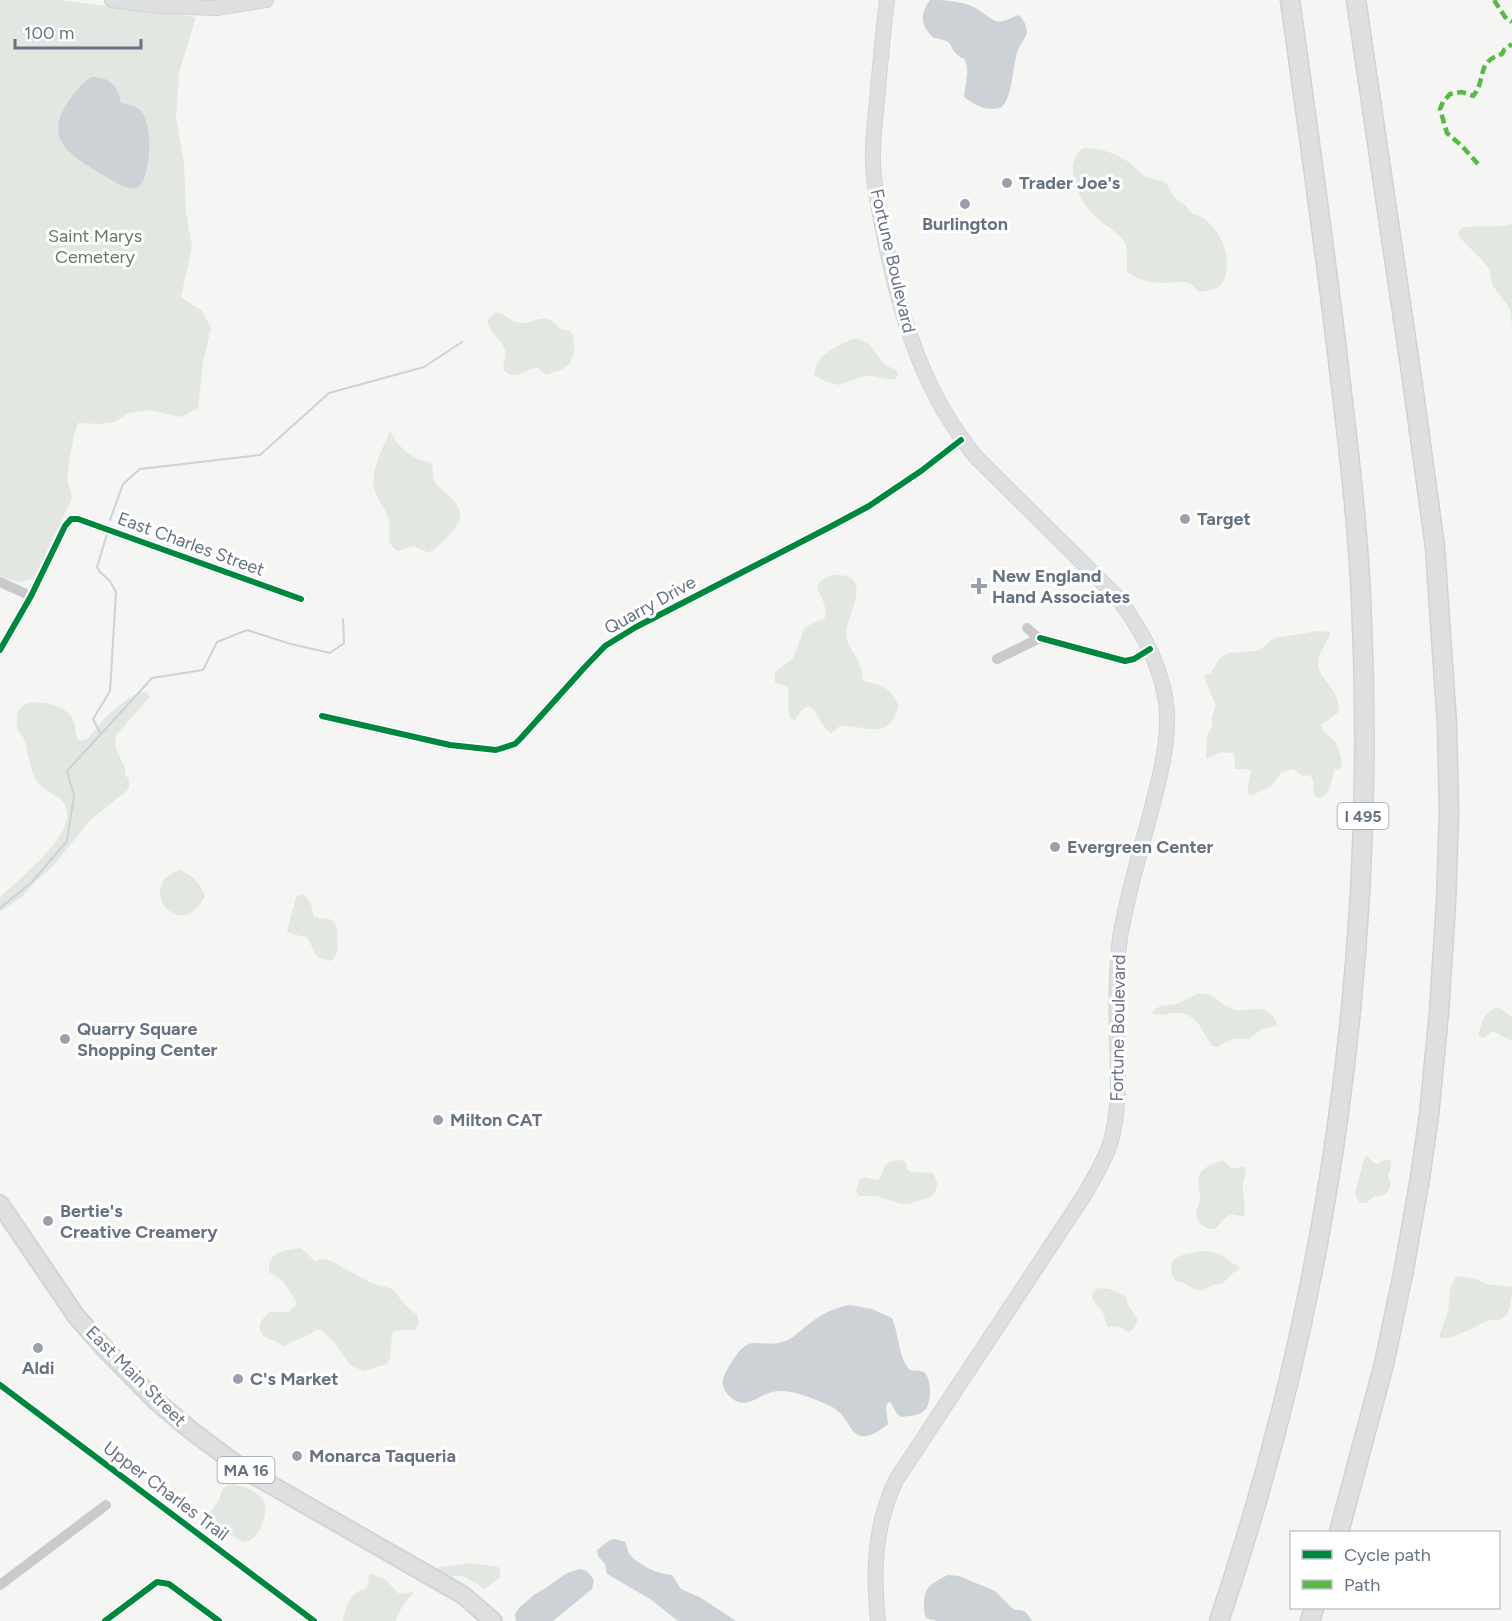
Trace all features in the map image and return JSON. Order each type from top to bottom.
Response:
[{"type":"highway","name":"I 495","points":[[1219,1621],[1259,1497],[1290,1377],[1322,1220],[1342,1096],[1358,942],[1362,870],[1364,682],[1361,594],[1353,495],[1290,0]]},
{"type":"highway","points":[[1341,1531],[1384,1364],[1420,1178],[1439,1012],[1449,812],[1447,725],[1435,547],[1356,0]]},
{"type":"main road","points":[[112,0],[160,6],[216,8],[266,0]]},
{"type":"main road","name":"Fortune Boulevard","points":[[878,1621],[876,1550],[882,1515],[892,1489],[1085,1194],[1110,1143],[1117,1115],[1119,1086],[1116,996],[1120,939],[1163,762],[1167,736],[1167,709],[1161,681],[1150,649],[1133,618],[1117,597],[961,440],[926,378],[912,344],[894,283],[875,190],[873,162],[875,121],[887,0]]},
{"type":"main road","name":"East Main Street","points":[[0,1204],[82,1323],[131,1377],[185,1426],[243,1469],[463,1595],[493,1621]]},
{"type":"street","name":"Quarry Drive","points":[[322,716],[450,745],[496,750],[508,747],[521,738],[605,646],[646,622],[869,506],[921,471],[961,440]]},
{"type":"street","name":"East Charles Street","points":[[31,596],[64,526],[71,520],[78,519],[302,599]]},
{"type":"street","points":[[0,582],[31,596],[0,650]]},
{"type":"street","points":[[1027,628],[1040,638],[1125,661],[1134,659],[1150,649]]},
{"type":"street","points":[[997,659],[1040,638]]},
{"type":"street","points":[[0,1585],[106,1505]]},
{"type":"street","points":[[105,1621],[157,1582],[169,1584],[219,1621]]},
{"type":"green space","name":"Saint Marys Cemetery","points":[[0,0],[59,0],[196,17],[179,73],[176,119],[184,162],[186,213],[192,246],[181,297],[202,311],[211,328],[203,364],[198,408],[181,417],[149,410],[129,413],[114,422],[78,423],[67,477],[72,498],[37,572],[29,580],[20,582],[0,576]]},
{"type":"green space","points":[[1083,148],[1102,150],[1125,159],[1144,176],[1166,183],[1176,199],[1193,214],[1207,221],[1218,234],[1227,258],[1226,273],[1222,283],[1213,289],[1199,292],[1186,282],[1148,282],[1127,272],[1125,243],[1093,214],[1083,202],[1076,188],[1073,166],[1076,156]]},
{"type":"green space","points":[[1512,224],[1512,328],[1510,309],[1493,286],[1489,269],[1459,237],[1458,232],[1468,227]]},
{"type":"green space","points":[[496,312],[518,323],[547,319],[561,329],[570,330],[574,347],[569,364],[546,375],[538,368],[517,375],[508,373],[503,369],[505,350],[487,320]]},
{"type":"green space","points":[[857,338],[869,344],[885,365],[896,370],[898,374],[896,379],[867,376],[839,385],[814,375],[818,363],[826,354]]},
{"type":"green space","points":[[390,431],[405,451],[413,457],[432,464],[434,481],[452,498],[459,509],[460,518],[456,527],[429,553],[414,546],[398,551],[390,542],[388,517],[376,495],[374,476]]},
{"type":"green space","points":[[834,575],[852,579],[857,590],[846,633],[848,643],[862,670],[864,681],[884,688],[892,694],[899,705],[894,717],[883,728],[840,726],[831,733],[815,712],[807,707],[795,720],[790,718],[789,689],[775,683],[775,672],[793,658],[805,627],[825,618],[825,606],[817,587],[824,579]]},
{"type":"green space","points":[[1318,631],[1330,632],[1319,655],[1318,664],[1321,674],[1333,690],[1339,712],[1321,725],[1323,731],[1334,740],[1337,746],[1342,767],[1334,771],[1328,791],[1319,798],[1314,795],[1313,779],[1309,775],[1303,776],[1291,769],[1281,773],[1271,786],[1251,796],[1247,793],[1251,771],[1235,769],[1235,757],[1232,753],[1221,752],[1206,759],[1207,737],[1212,727],[1212,716],[1216,706],[1205,675],[1211,673],[1219,659],[1228,653],[1256,651],[1274,638]]},
{"type":"green space","points":[[141,692],[149,694],[149,698],[116,735],[115,746],[125,768],[125,775],[129,779],[129,789],[90,820],[55,864],[22,897],[0,912],[0,897],[49,850],[64,828],[67,817],[65,804],[41,786],[34,776],[24,740],[17,727],[17,716],[20,709],[25,705],[41,702],[59,707],[72,718],[78,740],[85,740],[107,716],[127,699]]},
{"type":"green space","points":[[179,870],[189,874],[195,880],[205,896],[195,910],[184,915],[174,914],[161,898],[161,887],[166,877]]},
{"type":"green space","points":[[302,894],[309,901],[314,917],[329,919],[337,928],[338,950],[333,960],[328,961],[317,957],[307,937],[287,931],[296,897]]},
{"type":"green space","points":[[1197,994],[1214,997],[1231,1009],[1266,1011],[1272,1015],[1278,1026],[1262,1029],[1249,1039],[1232,1039],[1217,1047],[1212,1046],[1198,1024],[1189,1016],[1175,1013],[1161,1015],[1151,1013],[1160,1006],[1177,1004]]},
{"type":"green space","points":[[1498,1007],[1512,1017],[1512,1041],[1492,1031],[1484,1038],[1478,1036],[1486,1015]]},
{"type":"green space","points":[[1367,1155],[1378,1164],[1384,1160],[1390,1160],[1391,1168],[1388,1175],[1391,1185],[1383,1195],[1375,1196],[1366,1203],[1359,1203],[1355,1193]]},
{"type":"green space","points":[[902,1160],[911,1172],[933,1173],[938,1184],[934,1194],[929,1198],[908,1204],[876,1196],[859,1196],[856,1191],[859,1180],[864,1177],[879,1179],[888,1163]]},
{"type":"green space","points":[[1222,1160],[1232,1168],[1245,1167],[1243,1191],[1245,1213],[1244,1217],[1230,1215],[1217,1227],[1211,1229],[1201,1224],[1196,1216],[1200,1200],[1198,1178],[1205,1168]]},
{"type":"green space","points":[[301,1248],[315,1261],[325,1259],[331,1261],[373,1284],[393,1289],[405,1305],[417,1315],[419,1324],[415,1330],[393,1332],[388,1364],[363,1371],[350,1365],[335,1343],[322,1330],[316,1330],[284,1346],[262,1335],[261,1322],[269,1312],[288,1312],[296,1305],[296,1301],[282,1280],[269,1272],[271,1260],[278,1253]]},
{"type":"green space","points":[[1204,1251],[1219,1254],[1239,1266],[1239,1270],[1222,1284],[1211,1285],[1202,1291],[1175,1281],[1171,1265],[1173,1261],[1182,1255]]},
{"type":"green space","points":[[1459,1276],[1476,1279],[1486,1284],[1512,1287],[1509,1310],[1502,1319],[1491,1319],[1459,1334],[1440,1338],[1448,1311],[1450,1289],[1455,1278]]},
{"type":"green space","points":[[1099,1288],[1110,1289],[1125,1296],[1138,1320],[1133,1330],[1128,1332],[1119,1326],[1108,1327],[1103,1313],[1092,1297],[1094,1291]]},
{"type":"green space","points":[[233,1484],[256,1493],[264,1505],[264,1518],[259,1531],[254,1537],[244,1542],[219,1529],[210,1517],[222,1490],[227,1485]]},
{"type":"green space","points":[[472,1563],[498,1567],[500,1577],[485,1589],[463,1576],[440,1576],[437,1571],[439,1567]]},
{"type":"green space","points":[[371,1574],[386,1580],[398,1593],[414,1593],[403,1605],[395,1621],[343,1621],[349,1601],[354,1594],[367,1588]]},
{"type":"shaded area","points":[[930,0],[965,4],[996,21],[1005,21],[1019,15],[1022,18],[1027,34],[1017,53],[1010,89],[1002,107],[991,109],[982,107],[964,97],[967,70],[965,60],[955,52],[949,42],[934,38],[924,25],[924,10]]},
{"type":"shaded area","points":[[91,77],[108,81],[118,92],[121,103],[139,109],[144,115],[149,133],[149,155],[146,174],[137,188],[128,188],[82,162],[65,148],[60,139],[58,129],[66,105]]},
{"type":"shaded area","points":[[850,1305],[872,1309],[892,1318],[906,1365],[910,1370],[921,1371],[927,1375],[930,1398],[927,1408],[922,1413],[901,1417],[888,1402],[886,1407],[888,1424],[875,1433],[861,1436],[853,1431],[836,1409],[808,1397],[779,1391],[746,1403],[733,1399],[726,1392],[723,1384],[724,1376],[735,1357],[746,1346],[755,1343],[785,1341],[826,1313]]},
{"type":"shaded area","points":[[615,1539],[625,1542],[630,1554],[640,1563],[656,1571],[672,1575],[681,1589],[701,1598],[736,1621],[678,1621],[650,1599],[607,1574],[605,1564],[598,1556],[597,1550]]},
{"type":"shaded area","points":[[580,1569],[587,1571],[594,1580],[592,1589],[553,1621],[516,1621],[515,1614],[519,1608],[535,1594],[567,1573]]},
{"type":"shaded area","points":[[948,1575],[959,1576],[995,1591],[1015,1610],[1026,1612],[1032,1621],[937,1621],[926,1618],[924,1597],[926,1592],[934,1582]]},
{"type":"waterway","points":[[110,520],[123,484],[140,469],[260,455],[329,393],[424,367],[462,342]]},
{"type":"waterway","points":[[0,908],[32,882],[67,841],[74,796],[67,771],[101,734],[93,719],[110,691],[116,592],[110,581],[97,567],[107,534]]},
{"type":"waterway","points":[[102,733],[152,678],[203,670],[217,642],[247,630],[330,653],[344,643],[343,619]]},
{"type":"marked path","points":[[1494,0],[1505,17],[1512,22]]},
{"type":"marked path","points":[[1478,164],[1447,133],[1440,109],[1450,94],[1462,92],[1473,96],[1488,62],[1502,54],[1512,44]]},
{"type":"cycle path","points":[[322,716],[450,745],[496,750],[515,744],[605,646],[636,627],[869,506],[921,471],[961,440]]},
{"type":"cycle path","points":[[0,650],[31,596],[65,526],[71,519],[78,519],[301,599]]},
{"type":"cycle path","points":[[1040,638],[1125,661],[1134,659],[1150,649]]},
{"type":"cycle path","name":"Upper Charles Trail","points":[[0,1385],[314,1621]]},
{"type":"cycle path","points":[[105,1621],[157,1582],[169,1584],[219,1621]]},
{"type":"place","name":"Trader Joe's","points":[[1007,183]]},
{"type":"place","name":"Burlington","points":[[965,204]]},
{"type":"place","name":"Target","points":[[1185,519]]},
{"type":"place","name":"New England Hand Associates","points":[[979,586]]},
{"type":"place","name":"Evergreen Center","points":[[1055,847]]},
{"type":"place","name":"Quarry Square Shopping Center","points":[[65,1039]]},
{"type":"place","name":"Milton CAT","points":[[438,1120]]},
{"type":"place","name":"Bertie's Creative Creamery","points":[[48,1221]]},
{"type":"place","name":"Aldi","points":[[38,1348]]},
{"type":"place","name":"C's Market","points":[[238,1379]]},
{"type":"place","name":"Monarca Taqueria","points":[[297,1456]]}]
